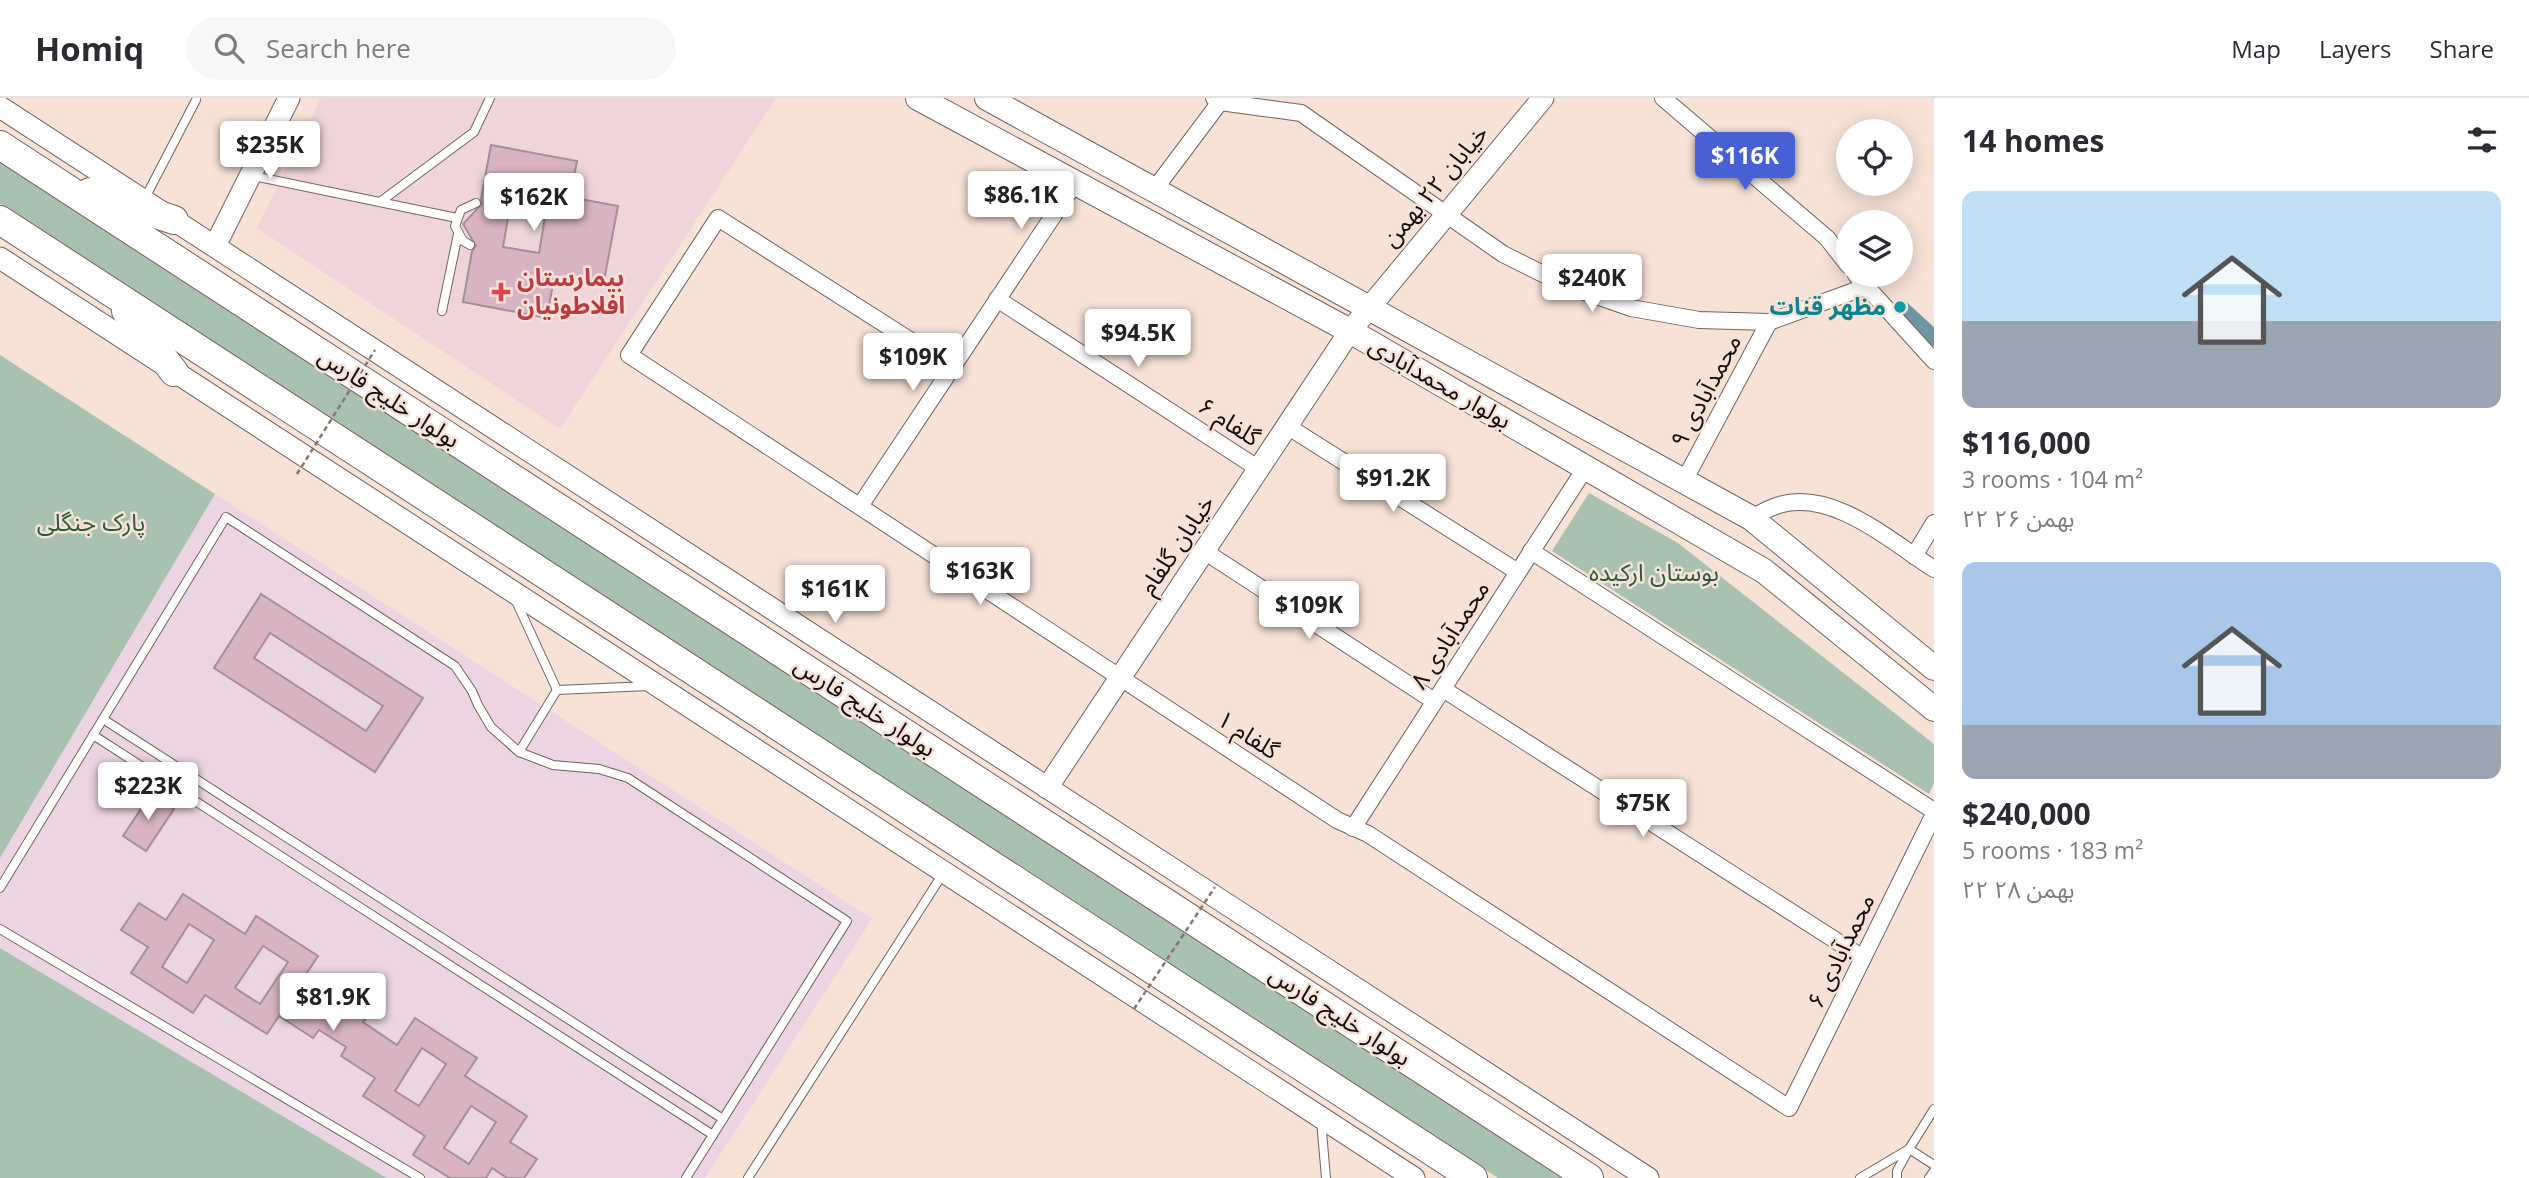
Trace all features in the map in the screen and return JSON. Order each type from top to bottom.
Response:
[{"type":"highway","name":"بولوار خلیج فارس","points":[[0,145],[1589,1178]]},
{"type":"highway","points":[[51,178],[174,220]]},
{"type":"highway","points":[[0,220],[1473,1178]]},
{"type":"highway","points":[[111,293],[174,372]]},
{"type":"main road","name":"بولوار محمدآبادی","points":[[918,98],[1350,331],[1764,571],[1934,709]]},
{"type":"main road","name":"بولوار محمدآبادی","points":[[987,98],[1751,518],[1934,668]]},
{"type":"street","points":[[215,246],[289,98]]},
{"type":"street","name":"خیابان ۲۲ بهمن","points":[[1350,331],[1543,98]]},
{"type":"street","points":[[1663,98],[1827,238],[1836,250]]},
{"type":"street","points":[[1154,190],[1219,99],[1301,113],[1503,254],[1565,285],[1631,308],[1699,320],[1769,322],[1847,287]]},
{"type":"street","points":[[0,107],[1648,1178]]},
{"type":"street","points":[[860,506],[1075,183]]},
{"type":"street","name":"گلفام ۱","points":[[952,368],[718,218],[629,355],[1337,820],[1368,834],[1789,1108]]},
{"type":"street","points":[[0,258],[1320,1117],[1406,1176]]},
{"type":"street","points":[[1866,287],[1934,360]]},
{"type":"street","name":"گلفام ۶","points":[[998,299],[1259,469]]},
{"type":"street","name":"محمدآبادی ۹","points":[[1684,481],[1769,322]]},
{"type":"street","name":"خیابان گلفام","points":[[1047,788],[1350,331]]},
{"type":"street","points":[[335,363],[353,336]]},
{"type":"street","points":[[1287,426],[1518,572]]},
{"type":"street","name":"محمدآبادی ۸","points":[[1353,828],[1586,467]]},
{"type":"street","points":[[1751,518],[1776,506],[1796,502],[1818,503],[1839,509],[1934,569]]},
{"type":"street","points":[[1914,556],[1934,523]]},
{"type":"street","points":[[1204,551],[1863,958]]},
{"type":"street","points":[[1531,551],[1934,813]]},
{"type":"street","name":"محمدآبادی ۶","points":[[1789,1108],[1934,813]]},
{"type":"lane","points":[[380,202],[474,132],[490,98]]},
{"type":"lane","points":[[144,200],[196,100]]},
{"type":"lane","points":[[250,175],[457,218]]},
{"type":"lane","points":[[442,311],[458,234],[457,218],[467,205],[476,203]]},
{"type":"lane","points":[[458,234],[470,245]]},
{"type":"lane","points":[[0,888],[226,517],[455,666],[491,727],[519,752],[553,765],[599,769],[628,778],[848,921],[686,1178]]},
{"type":"lane","points":[[512,592],[557,690]]},
{"type":"lane","points":[[557,690],[657,686]]},
{"type":"lane","points":[[519,752],[557,690]]},
{"type":"lane","points":[[103,719],[723,1119]]},
{"type":"lane","points":[[93,735],[713,1135]]},
{"type":"lane","points":[[748,1178],[944,872]]},
{"type":"lane","points":[[0,929],[420,1178]]},
{"type":"lane","points":[[1897,1178],[1897,1171],[1934,1109]]},
{"type":"lane","points":[[1320,1117],[1326,1178]]},
{"type":"lane","points":[[1909,1149],[1934,1165]]},
{"type":"lane","points":[[1860,1178],[1909,1149]]},
{"type":"lane","points":[[1929,1178],[1934,1171]]},
{"type":"path","points":[[297,474],[375,350]]},
{"type":"path","points":[[1134,1009],[1215,887]]},
{"type":"shaded area","name":"بیمارستان افلاطونیان","points":[[321,98],[776,98],[560,429],[257,228]]},
{"type":"shaded area","points":[[215,494],[872,919],[705,1178],[387,1178],[0,948],[0,858]]},
{"type":"green space","points":[[0,161],[1564,1178],[1498,1178],[0,204]]},
{"type":"green space","name":"پارک جنگلی","points":[[0,355],[215,494],[0,858]]},
{"type":"green space","name":"بوستان ارکیده","points":[[1589,493],[1678,543],[1934,744],[1934,783],[1929,794],[1552,551]]},
{"type":"green space","points":[[0,948],[387,1178],[0,1178]]},
{"type":"building","points":[[491,145],[577,161],[570,197],[618,206],[603,286],[554,278],[547,318],[463,302],[472,251],[476,246],[463,224],[482,204]],"holes":[[[510,206],[546,211],[539,253],[503,247]]]},
{"type":"building","points":[[261,594],[423,698],[375,772],[214,668]],"holes":[[[270,633],[383,706],[366,731],[254,658]]]},
{"type":"building","points":[[151,794],[174,809],[146,851],[123,836]]},
{"type":"building","points":[[183,894],[245,934],[256,916],[318,956],[301,982],[335,1005],[337,1002],[365,1020],[363,1022],[397,1045],[415,1018],[477,1058],[465,1076],[527,1116],[510,1142],[537,1159],[524,1178],[507,1178],[492,1168],[486,1178],[450,1178],[413,1155],[425,1136],[363,1096],[375,1078],[341,1056],[346,1047],[319,1030],[313,1038],[279,1016],[267,1034],[205,995],[193,1013],[131,973],[148,947],[121,930],[139,903],[166,920]],"holes":[[[189,924],[214,940],[187,983],[162,967]],[[263,946],[288,962],[260,1004],[235,988]],[[422,1048],[446,1064],[419,1106],[395,1091]],[[471,1106],[496,1122],[469,1164],[444,1148]]]},
{"type":"waterway","points":[[1900,307],[1934,338]]},
{"type":"place","name":"بیمارستان افلاطونیان","points":[[501,292]]},
{"type":"place","name":"مظهر قنات","points":[[1900,307]]}]
